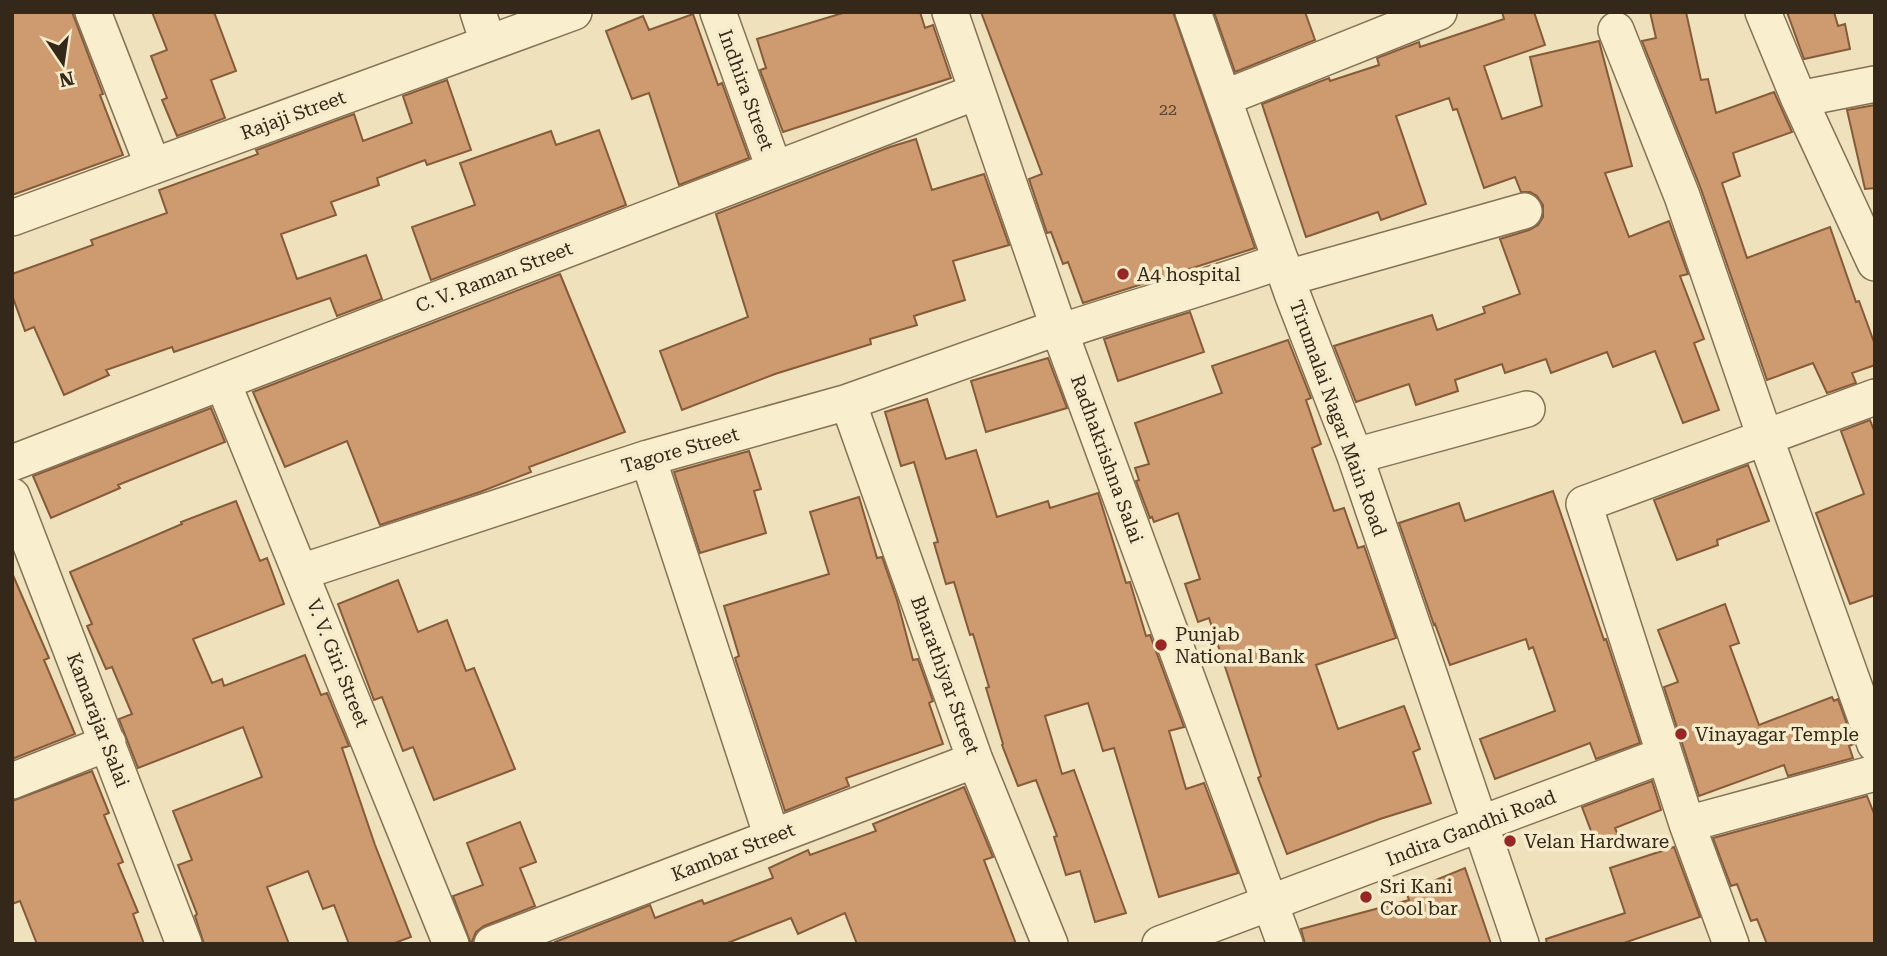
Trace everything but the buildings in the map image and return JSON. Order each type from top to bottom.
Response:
[{"type":"street","points":[[93,12],[153,166]]},
{"type":"street","name":"Rajaji Street","points":[[12,218],[153,166],[483,28],[574,12]]},
{"type":"street","name":"Indhira Street","points":[[718,12],[774,168]]},
{"type":"street","name":"Radhakrishna Salai","points":[[950,12],[1059,330],[1285,944]]},
{"type":"street","name":"Tirumalai Nagar Main Road","points":[[1193,12],[1284,270],[1355,456],[1521,944]]},
{"type":"street","points":[[1224,98],[1440,12]]},
{"type":"street","points":[[1763,12],[1799,99],[1875,262]]},
{"type":"street","points":[[1616,30],[1682,196],[1875,744]]},
{"type":"street","points":[[1799,99],[1875,84]]},
{"type":"street","name":"C. V. Raman Street","points":[[12,463],[976,92]]},
{"type":"street","name":"Tagore Street","points":[[301,572],[648,458],[848,402],[1059,330],[1284,270],[1524,211]]},
{"type":"street","name":"V. V. Giri Street","points":[[223,383],[451,944]]},
{"type":"street","points":[[1731,944],[1664,755],[1584,504],[1875,397]]},
{"type":"street","name":"Bharathiyar Street","points":[[848,402],[975,760],[1050,944]]},
{"type":"street","points":[[1355,456],[1527,409]]},
{"type":"street","points":[[648,458],[772,837]]},
{"type":"street","name":"Kamarajar Salai","points":[[12,496],[184,944]]},
{"type":"street","points":[[12,781],[108,743]]},
{"type":"street","name":"Indira Gandhi Road","points":[[1160,944],[1664,755]]},
{"type":"street","name":"Kambar Street","points":[[492,944],[975,760]]},
{"type":"street","points":[[1688,824],[1875,773]]},
{"type":"place","name":"A4 hospital","points":[[1123,274]]},
{"type":"place","name":"Punjab National Bank","points":[[1161,645]]},
{"type":"place","name":"Vinayagar Temple","points":[[1681,734]]},
{"type":"place","name":"Velan Hardware","points":[[1510,841]]},
{"type":"place","name":"Sri Kani Cool bar","points":[[1366,897]]}]
